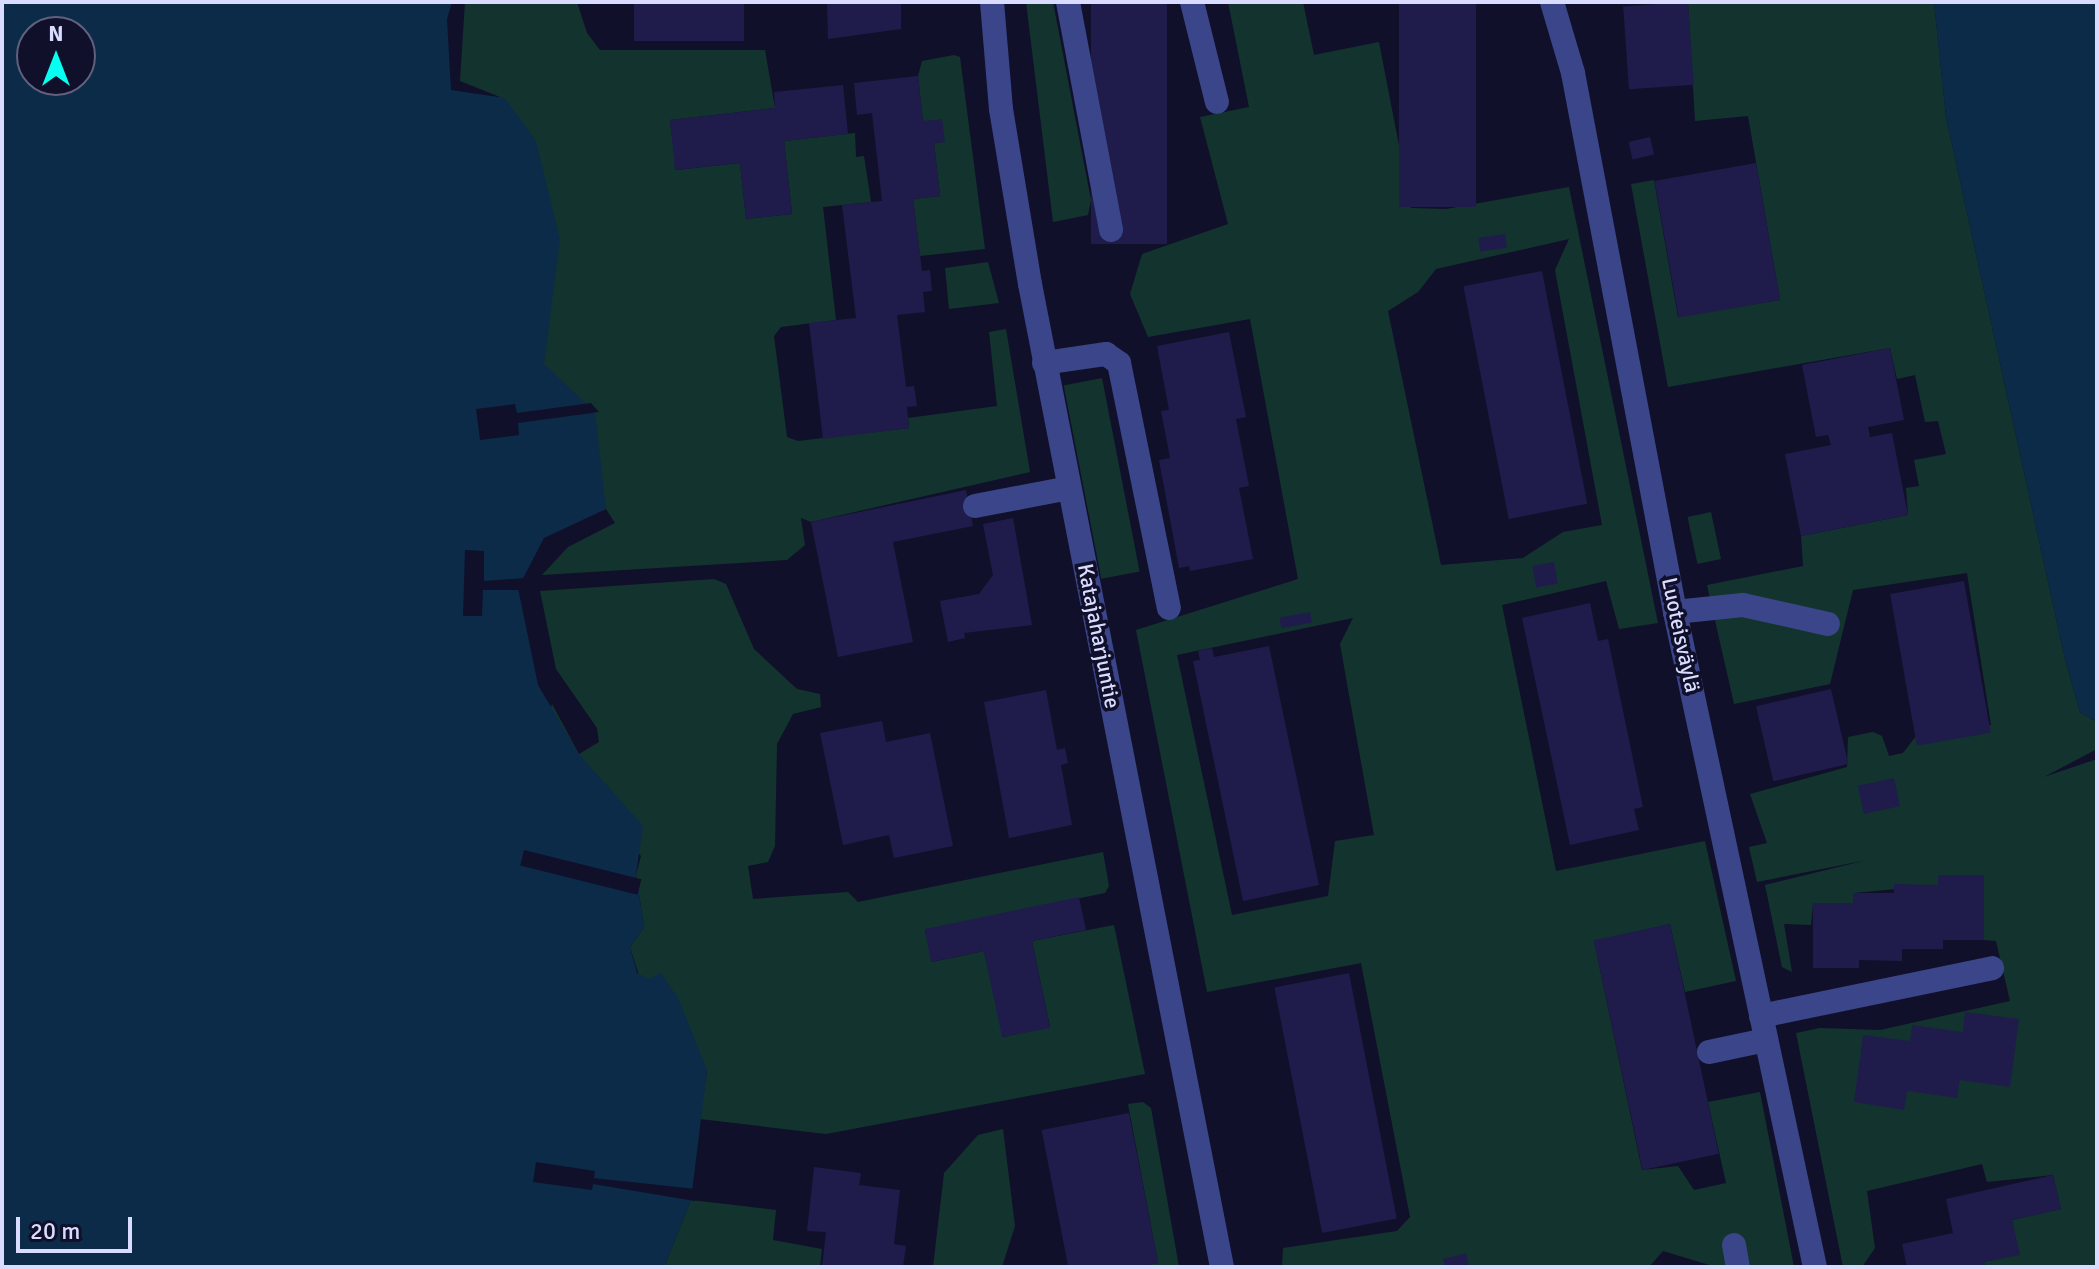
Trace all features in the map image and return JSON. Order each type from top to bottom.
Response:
[{"type":"street","name":"Katajaharjuntie","points":[[992,2],[1001,109],[1044,363],[1222,1267]]},
{"type":"street","points":[[1068,2],[1111,230]]},
{"type":"street","points":[[1192,2],[1217,102]]},
{"type":"street","name":"Luoteisväylä","points":[[1552,2],[1573,73],[1675,612],[1815,1267]]},
{"type":"street","points":[[1044,363],[1106,354],[1119,363],[1169,608]]},
{"type":"street","points":[[975,506],[1069,488]]},
{"type":"street","points":[[1675,612],[1743,605],[1828,624]]},
{"type":"street","points":[[1709,1052],[1764,1028],[1992,968]]},
{"type":"green space","points":[[465,2],[577,2],[587,33],[600,50],[765,50],[775,108],[670,120],[676,170],[740,163],[746,219],[792,214],[784,141],[855,133],[856,157],[864,156],[871,202],[823,207],[836,320],[781,327],[774,336],[787,437],[798,441],[909,428],[908,418],[997,406],[989,332],[1006,329],[1030,472],[811,522],[801,518],[805,545],[787,560],[542,575],[568,547],[615,523],[606,509],[571,523],[426,124],[500,97],[460,81]]},
{"type":"green space","points":[[1026,2],[1053,2],[1091,200],[1088,215],[1053,222]]},
{"type":"green space","points":[[1228,2],[1303,2],[1314,55],[1379,42],[1411,208],[1446,209],[1569,187],[1658,623],[1619,629],[1606,581],[1502,605],[1556,871],[1705,841],[1736,981],[1685,992],[1670,924],[1594,941],[1642,1170],[1678,1166],[1694,1190],[1726,1183],[1708,1102],[1760,1092],[1794,1267],[1716,1267],[1663,1251],[1649,1267],[1282,1267],[1283,1248],[1397,1231],[1410,1217],[1361,963],[1207,992],[1136,630],[1298,579],[1250,319],[1148,337],[1130,294],[1142,254],[1228,224],[1200,117],[1249,107]],"holes":[[[1569,239],[1555,270],[1602,525],[1563,532],[1523,558],[1441,565],[1388,311],[1418,292],[1436,269]],[[1353,618],[1340,644],[1374,835],[1335,841],[1328,896],[1232,915],[1177,655]]]},
{"type":"green space","points":[[1688,2],[1934,2],[1946,117],[2065,659],[2080,712],[2097,722],[2097,749],[2044,777],[2097,759],[2097,1267],[1985,1267],[1984,1262],[2019,1254],[2012,1220],[2061,1209],[2053,1175],[1987,1182],[1982,1164],[1867,1191],[1875,1248],[1862,1267],[1843,1267],[1796,1033],[1820,1028],[1880,1030],[2010,1001],[1996,941],[1984,940],[1983,875],[1938,875],[1938,885],[1854,893],[1853,903],[1813,903],[1811,925],[1784,924],[1792,972],[1782,967],[1765,885],[1867,860],[1757,882],[1749,847],[1767,843],[1750,794],[1847,767],[1848,737],[1873,732],[1882,736],[1889,756],[1903,753],[1923,727],[1991,725],[1967,573],[1853,590],[1830,684],[1734,704],[1707,585],[1803,566],[1801,536],[1908,515],[1906,488],[1919,486],[1914,460],[1946,454],[1938,421],[1925,422],[1915,375],[1897,379],[1890,348],[1668,387],[1631,184],[1654,180],[1678,317],[1780,300],[1748,116],[1695,121]]},
{"type":"green space","points":[[954,55],[960,57],[985,249],[920,256],[913,199],[940,196],[934,143],[944,142],[923,121],[918,76],[922,61]]},
{"type":"green space","points":[[988,262],[999,303],[949,309],[945,268]]},
{"type":"green space","points":[[1102,378],[1140,571],[1101,579],[1064,385]]},
{"type":"green space","points":[[1711,512],[1721,559],[1698,564],[1688,517]]},
{"type":"green space","points":[[714,579],[726,584],[754,649],[797,689],[820,694],[821,707],[793,714],[777,744],[775,846],[768,862],[748,866],[753,899],[848,892],[858,902],[1103,852],[1109,886],[1105,893],[925,930],[932,962],[984,951],[1003,1037],[1050,1027],[1032,941],[1114,925],[1145,1074],[826,1134],[700,1119],[707,1070],[649,979],[640,979],[630,947],[644,927],[636,875],[641,856],[544,731],[552,704],[579,754],[599,742],[597,728],[556,669],[540,591]]},
{"type":"green space","points":[[1143,1102],[1151,1108],[1179,1267],[1137,1267],[1158,1263],[1128,1104]]},
{"type":"green space","points":[[1003,1129],[1015,1226],[1002,1267],[933,1267],[944,1173],[978,1135]]},
{"type":"green space","points":[[691,1200],[776,1210],[773,1240],[822,1249],[820,1267],[664,1267]]},
{"type":"water","points":[[2,2],[452,2],[447,19],[451,90],[505,98],[536,141],[560,239],[544,364],[595,412],[606,509],[544,538],[518,588],[538,685],[579,754],[643,826],[636,875],[644,927],[630,947],[637,973],[649,979],[661,973],[678,998],[707,1070],[691,1200],[664,1267],[2,1267]]},
{"type":"water","points":[[1934,2],[2097,2],[2097,722],[2080,712],[2065,659],[1946,117]]},
{"type":"pier","points":[[591,403],[599,412],[518,423],[519,435],[480,440],[476,409],[515,404],[517,413]]},
{"type":"pier","points":[[465,550],[484,551],[484,581],[525,578],[522,590],[483,590],[482,616],[463,616]]},
{"type":"pier","points":[[524,850],[641,879],[638,895],[520,866]]},
{"type":"pier","points":[[536,1162],[595,1171],[594,1178],[696,1189],[695,1201],[593,1184],[592,1190],[533,1182]]},
{"type":"building","points":[[634,2],[744,2],[744,41],[634,41]]},
{"type":"building","points":[[827,2],[901,2],[901,29],[828,39]]},
{"type":"building","points":[[1091,2],[1167,2],[1167,244],[1091,244]]},
{"type":"building","points":[[1399,2],[1476,2],[1476,207],[1399,207]]},
{"type":"building","points":[[1688,2],[1694,85],[1629,89],[1623,7]]},
{"type":"building","points":[[918,76],[923,121],[942,119],[945,142],[934,143],[940,196],[913,199],[922,271],[930,270],[932,291],[923,292],[925,312],[897,315],[906,387],[914,386],[917,406],[907,407],[909,428],[823,439],[809,323],[856,318],[842,205],[882,201],[872,113],[857,115],[854,83]]},
{"type":"building","points":[[843,85],[848,134],[784,141],[792,214],[746,219],[740,163],[675,170],[670,120],[775,108],[774,92]]},
{"type":"building","points":[[1650,137],[1654,155],[1633,159],[1629,142]]},
{"type":"building","points":[[1756,163],[1780,300],[1679,318],[1655,181]]},
{"type":"building","points":[[1505,234],[1507,248],[1480,252],[1478,238]]},
{"type":"building","points":[[1542,271],[1587,504],[1509,519],[1463,286]]},
{"type":"building","points":[[1229,332],[1246,417],[1236,419],[1249,486],[1239,488],[1253,559],[1190,571],[1189,566],[1179,568],[1159,460],[1170,458],[1161,411],[1169,410],[1157,346]]},
{"type":"building","points":[[1890,348],[1904,420],[1868,427],[1870,437],[1892,433],[1908,515],[1801,536],[1785,454],[1831,445],[1828,435],[1816,437],[1802,365]]},
{"type":"building","points":[[966,490],[973,526],[893,542],[913,642],[838,657],[811,522]]},
{"type":"building","points":[[1013,518],[1032,625],[964,633],[965,638],[948,642],[940,601],[979,594],[993,575],[983,524]]},
{"type":"building","points":[[1554,562],[1558,584],[1536,587],[1532,566]]},
{"type":"building","points":[[1964,581],[1991,733],[1917,746],[1890,594]]},
{"type":"building","points":[[1590,603],[1598,641],[1608,639],[1643,807],[1634,809],[1639,830],[1570,845],[1522,618]]},
{"type":"building","points":[[1310,612],[1312,623],[1281,628],[1279,617]]},
{"type":"building","points":[[1269,646],[1319,885],[1243,901],[1193,661],[1200,660],[1198,651],[1212,648],[1214,657]]},
{"type":"building","points":[[1831,689],[1848,764],[1773,781],[1756,706]]},
{"type":"building","points":[[1046,690],[1057,750],[1065,748],[1068,763],[1061,765],[1072,825],[1009,838],[984,702]]},
{"type":"building","points":[[882,721],[886,742],[930,733],[953,846],[894,858],[889,835],[843,845],[820,733]]},
{"type":"building","points":[[1894,778],[1900,806],[1864,814],[1858,786]]},
{"type":"building","points":[[1938,875],[1984,875],[1984,940],[1943,940],[1943,949],[1902,949],[1902,961],[1859,960],[1859,968],[1813,968],[1813,903],[1853,903],[1853,893],[1894,893],[1894,884],[1938,885]]},
{"type":"building","points":[[1079,897],[1086,930],[1032,941],[1050,1028],[1002,1037],[984,951],[931,962],[925,929]]},
{"type":"building","points":[[1670,924],[1719,1154],[1643,1170],[1594,940]]},
{"type":"building","points":[[1349,973],[1397,1218],[1322,1233],[1274,988]]},
{"type":"building","points":[[1965,1012],[2019,1019],[2010,1087],[1960,1080],[1957,1098],[1907,1091],[1904,1110],[1854,1102],[1863,1035],[1910,1041],[1912,1025],[1963,1032]]},
{"type":"building","points":[[1129,1113],[1158,1263],[1139,1267],[1068,1267],[1042,1130]]},
{"type":"building","points":[[814,1167],[861,1173],[859,1185],[900,1190],[894,1244],[906,1246],[903,1267],[822,1267],[826,1232],[807,1231]]},
{"type":"building","points":[[2053,1175],[2061,1209],[2012,1220],[2020,1255],[1984,1262],[1985,1267],[1907,1267],[1902,1244],[1953,1233],[1946,1199]]},
{"type":"building","points":[[1466,1253],[1469,1266],[1445,1267],[1443,1259]]}]
